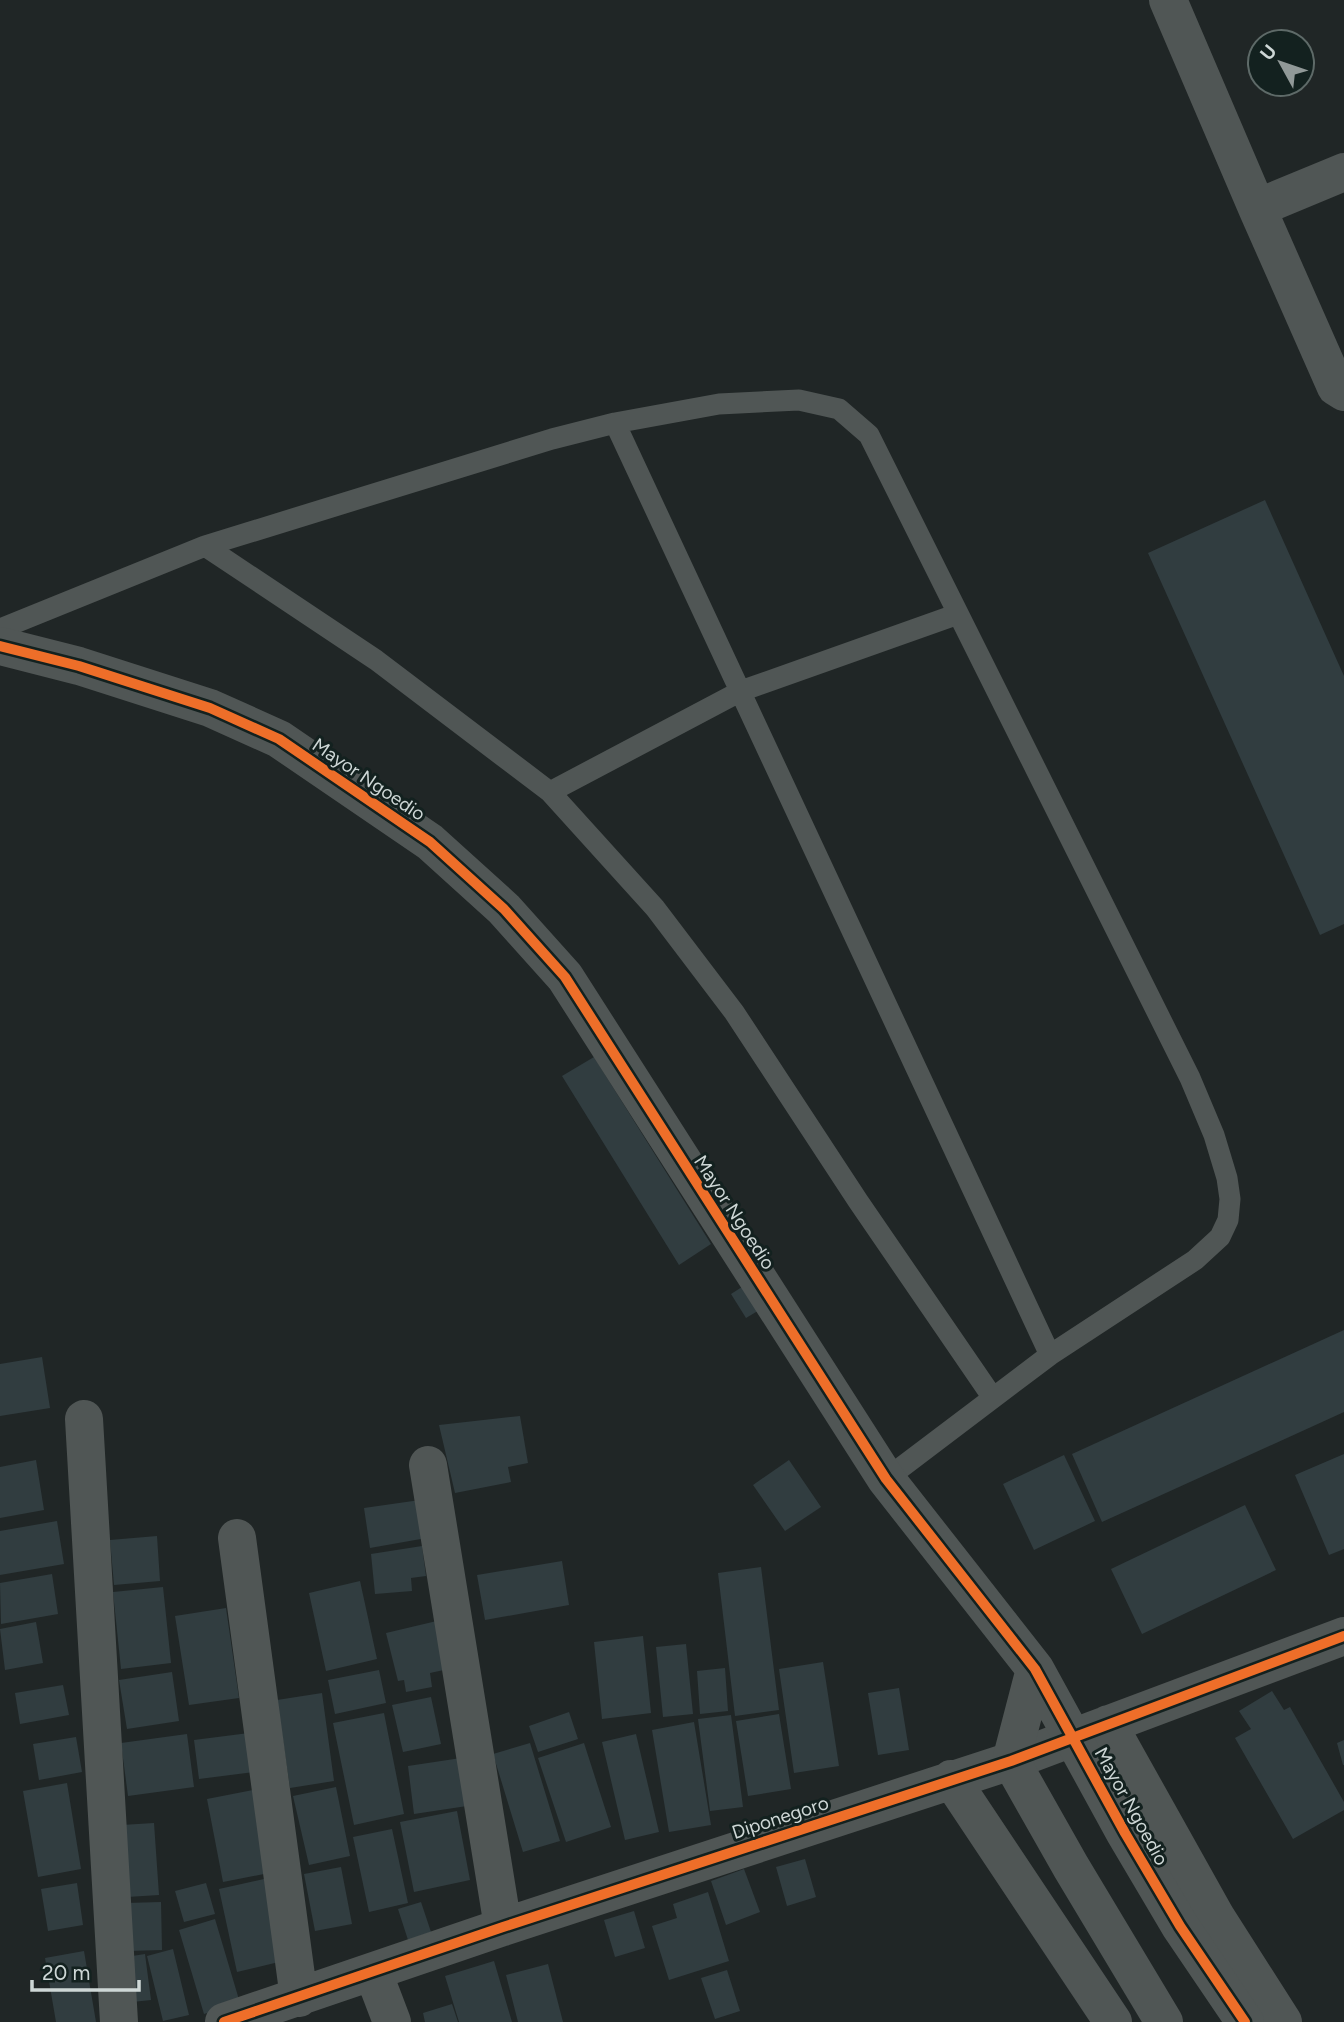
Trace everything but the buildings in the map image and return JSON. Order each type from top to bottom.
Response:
[{"type":"street","points":[[1168,0],[1336,387],[1344,392]]},
{"type":"street","points":[[1257,208],[1344,172]]},
{"type":"street","name":"Mayor Ngoedio","points":[[0,646],[79,666],[210,708],[279,739],[430,842],[504,909],[565,977],[886,1479],[1035,1669],[1091,1730],[1125,1833],[1180,1926],[1245,2022]]},
{"type":"street","points":[[84,1419],[119,2022]]},
{"type":"street","points":[[428,1465],[503,1927]]},
{"type":"street","points":[[237,1538],[299,1998]]},
{"type":"street","name":"Diponegoro","points":[[224,2022],[503,1927],[1011,1761],[1344,1636]]},
{"type":"street","points":[[1035,1669],[1011,1761],[1164,2022]]},
{"type":"street","points":[[1091,1730],[1283,2022]]},
{"type":"street","points":[[951,1779],[1113,2022]]},
{"type":"street","points":[[373,1972],[392,2022]]},
{"type":"lane","points":[[0,629],[205,546],[552,439],[615,423],[719,404],[799,400],[839,409],[869,435],[1190,1078],[1214,1135],[1227,1178],[1230,1199],[1228,1220],[1220,1237],[1195,1260],[1050,1355],[886,1479]]},
{"type":"lane","points":[[615,423],[1050,1355]]},
{"type":"lane","points":[[205,546],[376,660],[550,792],[655,908],[734,1012],[858,1201],[993,1398]]},
{"type":"lane","points":[[550,792],[741,691],[958,614]]},
{"type":"cycle path","points":[[0,646],[79,666],[210,708],[279,739],[430,842],[504,909],[565,977],[886,1479],[1035,1669],[1125,1833],[1180,1926],[1245,2022]]},
{"type":"cycle path","points":[[224,2022],[503,1927],[1011,1761],[1344,1636]]}]
